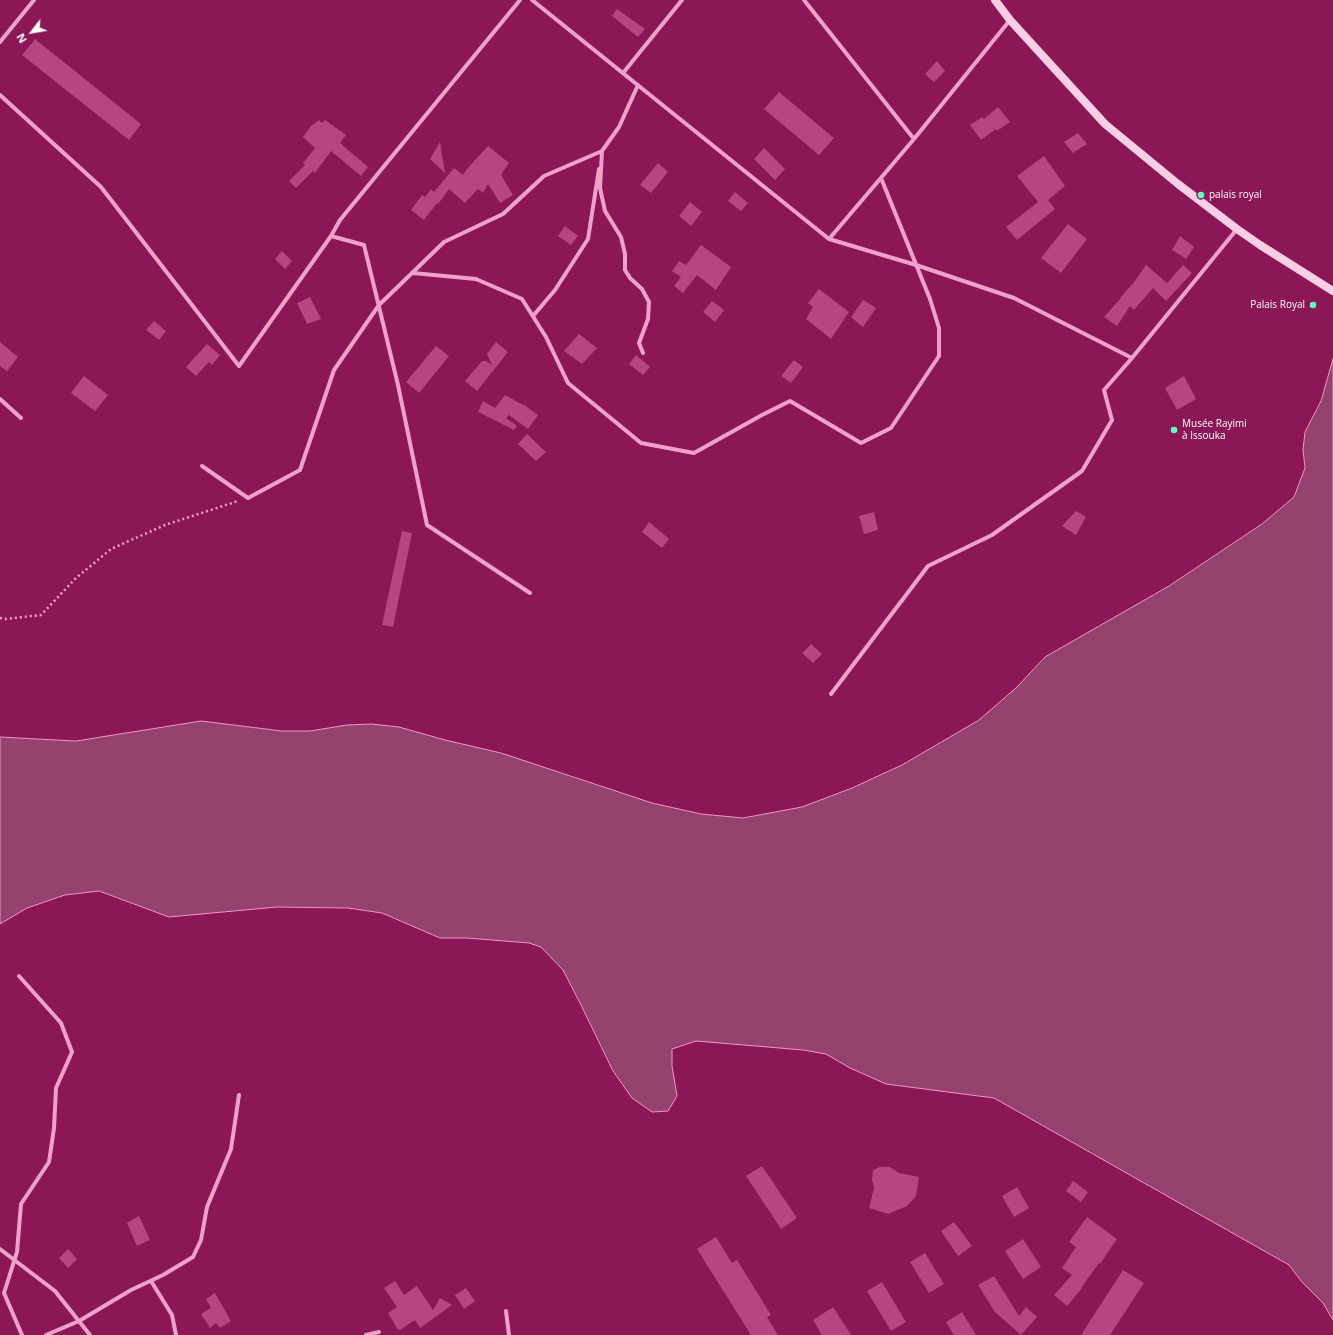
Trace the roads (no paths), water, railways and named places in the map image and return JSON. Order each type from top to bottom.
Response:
[{"type":"street","points":[[0,42],[34,0]]},
{"type":"street","points":[[0,95],[101,187],[239,366],[331,236],[340,220],[520,0]]},
{"type":"street","points":[[532,0],[830,239],[916,265],[1014,298],[1132,358]]},
{"type":"street","points":[[623,73],[682,0]]},
{"type":"street","points":[[804,0],[914,139]]},
{"type":"street","points":[[995,0],[1010,20],[1105,124],[1178,184],[1237,229],[1333,291]]},
{"type":"street","points":[[830,239],[914,139],[1010,20]]},
{"type":"street","points":[[532,316],[555,290],[588,240],[602,151],[619,127],[638,85]]},
{"type":"street","points":[[202,466],[248,498],[300,470],[334,370],[379,305],[444,242],[503,214],[544,176],[602,151]]},
{"type":"street","points":[[602,151],[600,188],[605,211],[621,237],[625,254],[625,270],[630,278],[642,289],[649,302],[648,319],[639,342],[644,353]]},
{"type":"street","points":[[413,273],[476,279],[522,299],[546,337],[568,383],[641,443],[694,453],[790,401],[861,443],[891,428],[939,356],[939,328],[930,299],[880,178]]},
{"type":"street","points":[[831,694],[928,566],[992,535],[1082,471],[1112,420],[1104,390],[1132,358],[1237,229]]},
{"type":"street","points":[[331,236],[364,245],[398,385],[427,525],[530,593]]},
{"type":"street","points":[[0,399],[21,418]]},
{"type":"street","points":[[19,976],[61,1023],[72,1052],[56,1088],[54,1128],[49,1162],[22,1204],[17,1252],[4,1293],[22,1335]]},
{"type":"street","points":[[46,1335],[79,1321],[131,1290],[163,1275],[193,1257],[201,1240],[207,1207],[231,1149],[239,1095]]},
{"type":"street","points":[[0,1249],[55,1291],[90,1335]]},
{"type":"street","points":[[151,1280],[172,1315],[176,1335]]},
{"type":"street","points":[[506,1311],[509,1335]]},
{"type":"street","points":[[366,1335],[379,1332]]},
{"type":"place","name":"palais royal","points":[[1201,195]]},
{"type":"place","name":"Palais Royal","points":[[1313,305]]},
{"type":"place","name":"Musée Rayimi à Issouka","points":[[1174,430]]}]
